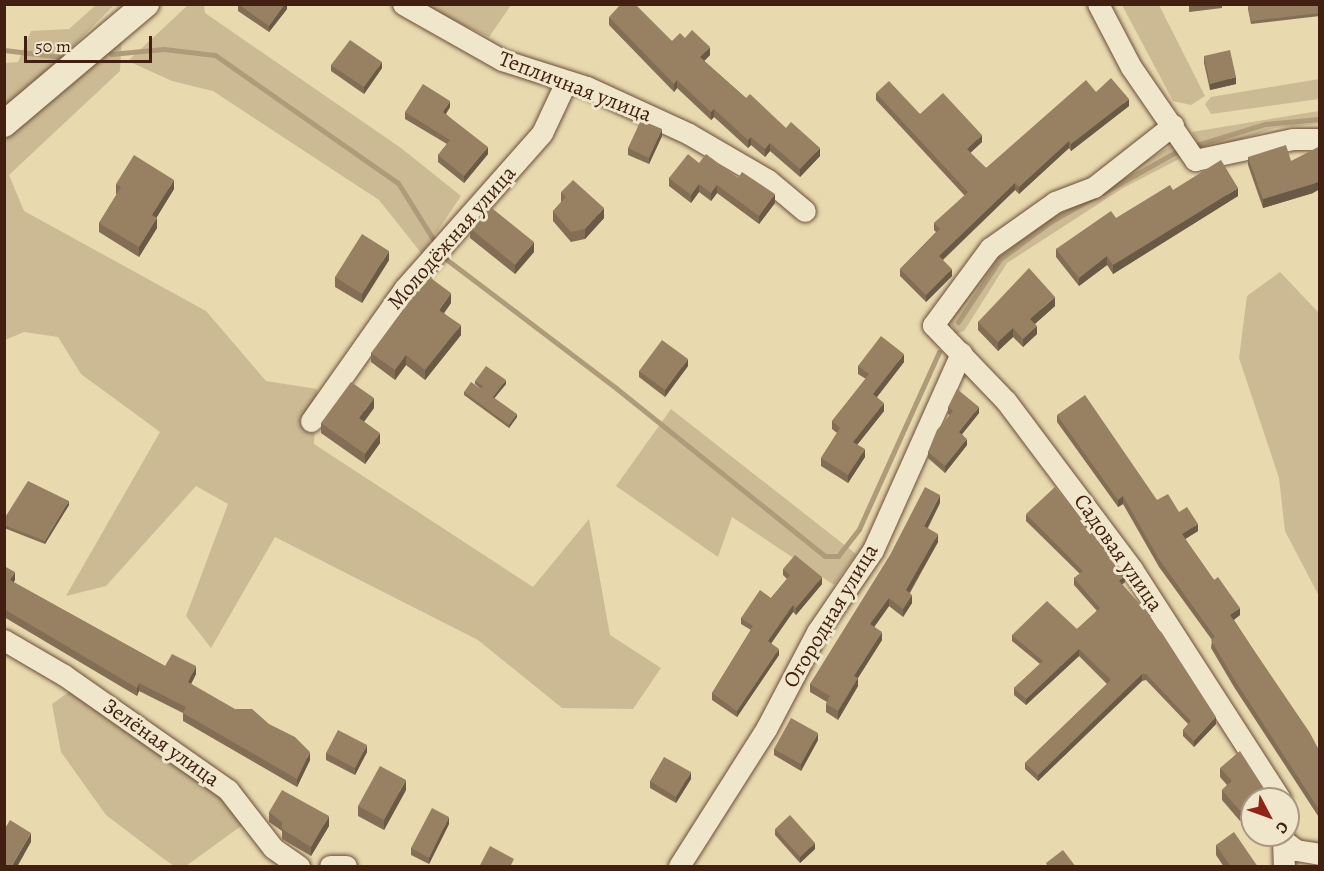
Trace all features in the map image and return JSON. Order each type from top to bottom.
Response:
[{"type":"street","points":[[4,124],[146,4]]},
{"type":"street","name":"Тепличная улица","points":[[403,4],[502,60],[566,82],[689,134],[768,180],[805,211]]},
{"type":"street","points":[[1098,4],[1131,67],[1185,144],[1320,139]]},
{"type":"street","name":"Молодёжная улица","points":[[311,421],[404,289],[542,133],[566,82]]},
{"type":"street","name":"Садовая улица","points":[[1185,144],[1094,187],[1055,202],[990,249],[933,325],[1006,401],[1132,568],[1272,787]]},
{"type":"street","name":"Огородная улица","points":[[679,867],[766,729],[817,632],[873,550],[961,353]]},
{"type":"street","name":"Зелёная улица","points":[[4,640],[64,675],[228,790],[273,848],[299,867]]},
{"type":"street","points":[[1283,847],[1284,867]]},
{"type":"street","points":[[1293,847],[1296,850],[1320,854]]},
{"type":"street","points":[[330,867],[346,867]]},
{"type":"shaded area","points":[[96,5],[114,5],[5,115],[5,63],[18,62],[31,31],[69,29]]},
{"type":"shaded area","points":[[188,5],[204,5],[205,13],[401,148],[461,196],[422,254],[379,200],[213,91],[172,81],[128,61]]},
{"type":"shaded area","points":[[420,5],[511,5],[489,37]]},
{"type":"shaded area","points":[[1122,5],[1159,5],[1205,96],[1191,105],[1173,101]]},
{"type":"shaded area","points":[[122,33],[120,71],[9,175],[24,211],[206,311],[266,381],[317,389],[314,444],[533,587],[589,519],[610,635],[661,668],[633,709],[562,708],[478,640],[275,537],[211,648],[186,616],[228,504],[196,486],[106,586],[66,596],[160,432],[81,374],[58,337],[24,332],[5,340],[5,134]]},
{"type":"shaded area","points":[[1319,79],[1319,99],[1211,114],[1205,104],[1211,97]]},
{"type":"shaded area","points":[[1319,111],[1319,124],[1275,128],[1202,152],[1192,132]]},
{"type":"shaded area","points":[[1178,142],[1185,156],[1123,188],[1007,263],[964,331],[956,334],[949,319],[991,259],[1029,228]]},
{"type":"shaded area","points":[[1280,272],[1319,313],[1319,596],[1285,531],[1279,478],[1239,358],[1247,296]]},
{"type":"shaded area","points":[[671,409],[856,554],[834,585],[732,517],[718,557],[616,486]]},
{"type":"shaded area","points":[[73,689],[218,791],[248,821],[186,866],[174,866],[160,856],[106,815],[61,752],[52,704]]},
{"type":"building","points":[[238,4],[285,4],[269,26]]},
{"type":"building","points":[[621,4],[635,4],[672,41],[680,33],[685,38],[692,30],[710,47],[700,57],[746,98],[750,94],[786,128],[791,122],[820,148],[800,169],[770,143],[765,149],[751,137],[748,140],[714,109],[711,112],[677,80],[674,84],[609,17]]},
{"type":"building","points":[[1255,4],[1320,4],[1320,13],[1251,21],[1248,6]]},
{"type":"building","points":[[350,40],[382,62],[364,87],[331,65]]},
{"type":"building","points":[[1230,50],[1236,77],[1210,84],[1204,56]]},
{"type":"building","points":[[1111,78],[1129,99],[1071,144],[1069,141],[1019,187],[1015,183],[939,256],[952,269],[926,295],[900,269],[940,229],[934,223],[968,192],[876,93],[889,81],[920,114],[943,93],[982,135],[967,149],[986,168],[1086,80],[1096,92]]},
{"type":"building","points":[[423,84],[450,101],[443,112],[488,147],[464,176],[438,155],[450,140],[405,112]]},
{"type":"building","points":[[641,120],[662,129],[649,158],[628,148]]},
{"type":"building","points":[[1286,145],[1291,161],[1320,146],[1320,181],[1263,199],[1248,157]]},
{"type":"building","points":[[688,154],[699,163],[706,154],[738,178],[742,172],[775,194],[759,216],[717,185],[711,193],[699,184],[691,195],[669,178]]},
{"type":"building","points":[[134,155],[174,180],[152,215],[157,218],[139,247],[99,223],[121,187],[116,184]]},
{"type":"building","points":[[1221,160],[1238,188],[1113,265],[1107,256],[1079,278],[1056,249],[1111,211],[1116,218],[1170,185],[1173,190]]},
{"type":"building","points":[[573,180],[604,208],[585,229],[571,232],[553,211],[566,197],[561,192]]},
{"type":"building","points":[[488,205],[534,242],[515,265],[470,228]]},
{"type":"building","points":[[362,234],[389,251],[362,294],[335,277]]},
{"type":"building","points":[[1029,268],[1055,297],[1030,319],[1037,326],[1023,339],[1013,328],[998,342],[978,322]]},
{"type":"building","points":[[428,276],[451,293],[439,310],[461,325],[425,370],[406,355],[395,370],[371,353]]},
{"type":"building","points":[[881,336],[904,354],[873,394],[884,403],[853,442],[865,449],[848,475],[821,458],[840,428],[832,421],[869,374],[858,366]]},
{"type":"building","points":[[662,340],[688,359],[665,390],[639,371]]},
{"type":"building","points":[[486,366],[506,380],[493,397],[517,414],[509,425],[464,392],[471,382],[481,389],[483,386],[475,381]]},
{"type":"building","points":[[351,382],[374,398],[359,418],[380,433],[365,454],[321,423]]},
{"type":"building","points":[[957,389],[979,407],[959,432],[967,439],[945,466],[928,452],[937,430],[953,411],[948,407]]},
{"type":"building","points":[[1085,395],[1157,500],[1168,494],[1179,512],[1187,507],[1198,524],[1182,534],[1214,580],[1218,577],[1240,608],[1230,615],[1310,733],[1320,752],[1320,811],[1234,679],[1211,640],[1215,637],[1159,559],[1123,496],[1118,500],[1057,415]]},
{"type":"building","points":[[28,481],[69,501],[45,541],[4,525],[4,519]]},
{"type":"building","points":[[925,487],[940,495],[924,526],[938,534],[906,590],[912,595],[903,609],[889,598],[870,624],[882,632],[854,676],[858,678],[838,711],[826,704],[830,696],[810,684],[890,555]]},
{"type":"building","points":[[1055,487],[1122,570],[1125,575],[1119,581],[1151,616],[1148,618],[1162,633],[1216,717],[1194,741],[1183,730],[1191,721],[1146,674],[1142,674],[1038,775],[1025,763],[1111,680],[1079,649],[1026,699],[1014,688],[1043,661],[1012,635],[1047,601],[1077,629],[1100,608],[1074,578],[1083,571],[1026,514]]},
{"type":"building","points":[[795,555],[822,577],[796,608],[793,605],[768,641],[779,649],[737,711],[712,693],[753,626],[741,618],[760,590],[771,598],[790,575],[783,569]]},
{"type":"building","points":[[4,566],[15,572],[10,580],[165,666],[172,654],[196,666],[188,682],[235,709],[252,709],[269,724],[295,737],[310,752],[297,779],[183,713],[186,707],[139,683],[137,688],[4,609]]},
{"type":"building","points":[[791,718],[818,733],[801,764],[774,749]]},
{"type":"building","points":[[338,730],[367,745],[355,768],[326,753]]},
{"type":"building","points":[[1240,751],[1263,787],[1240,787],[1240,811],[1222,790],[1232,781],[1220,768]]},
{"type":"building","points":[[664,757],[691,772],[676,797],[650,781]]},
{"type":"building","points":[[380,766],[406,780],[384,820],[358,806]]},
{"type":"building","points":[[282,790],[329,816],[311,847],[282,829],[282,822],[269,812]]},
{"type":"building","points":[[432,808],[449,817],[429,858],[411,848]]},
{"type":"building","points":[[790,815],[815,843],[800,857],[775,829]]},
{"type":"building","points":[[10,820],[31,833],[11,867],[4,867],[4,830]]},
{"type":"building","points":[[1234,832],[1240,841],[1240,847],[1244,847],[1258,867],[1231,867],[1216,845]]},
{"type":"building","points":[[490,846],[514,859],[510,867],[479,867]]},
{"type":"building","points":[[1063,850],[1076,867],[1048,867],[1046,863]]},
{"type":"waterway","points":[[111,54],[164,49],[215,55],[398,183],[435,242]]},
{"type":"waterway","points":[[4,50],[62,57]]},
{"type":"waterway","points":[[1193,146],[1265,124],[1320,119]]},
{"type":"waterway","points":[[1103,193],[1181,149]]},
{"type":"waterway","points":[[958,322],[1000,259],[1050,222],[1094,197]]},
{"type":"waterway","points":[[446,259],[616,388],[825,556],[838,556],[859,529],[939,352]]}]
